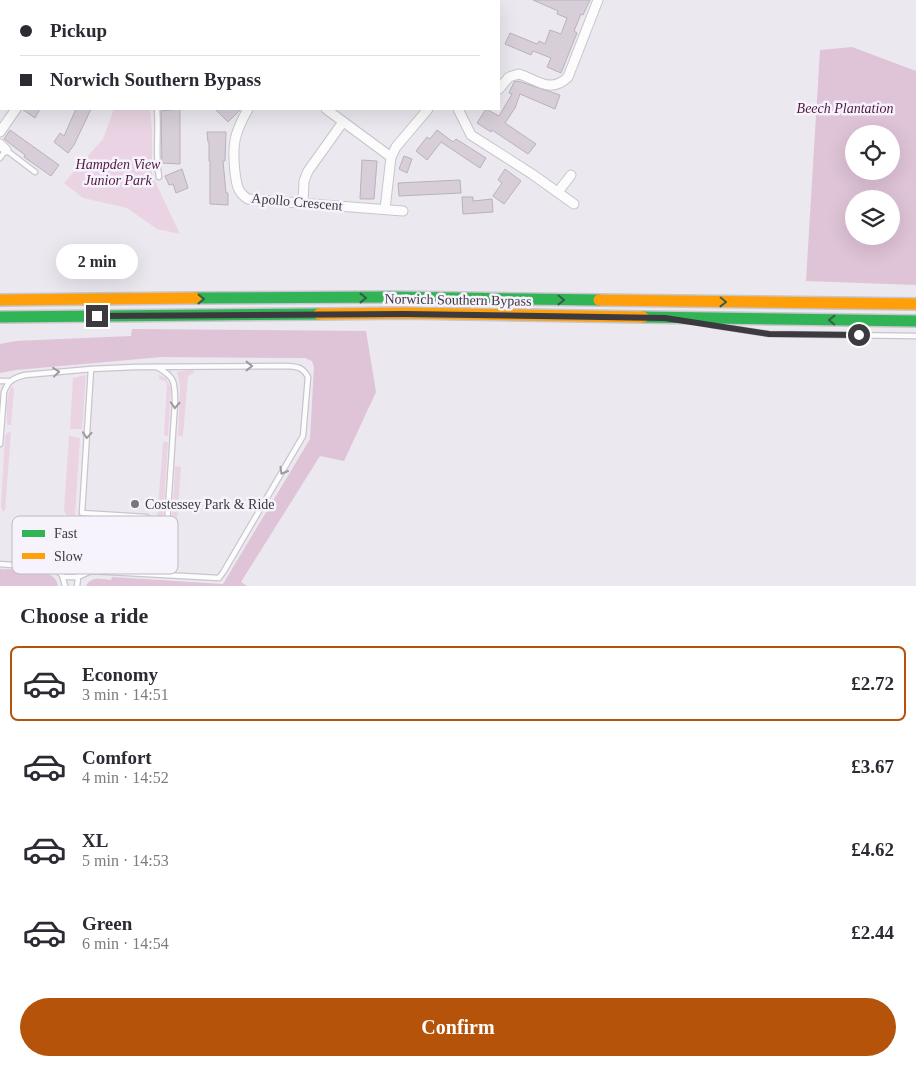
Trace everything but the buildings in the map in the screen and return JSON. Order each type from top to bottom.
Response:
[{"type":"highway","points":[[0,292],[40,291],[152,300]]},
{"type":"highway","name":"Norwich Southern Bypass","points":[[0,300],[389,297],[916,304]]},
{"type":"highway","name":"Norwich Southern Bypass","points":[[0,317],[405,314],[916,321]]},
{"type":"highway","points":[[0,326],[172,316]]},
{"type":"street","points":[[500,87],[509,77],[519,74],[541,84],[550,86],[561,84],[568,77],[598,0]]},
{"type":"street","points":[[0,132],[15,110]]},
{"type":"street","name":"Apollo Crescent","points":[[248,110],[234,139],[233,150],[237,188],[248,199],[403,211]]},
{"type":"street","points":[[327,110],[391,157]]},
{"type":"street","points":[[385,209],[391,157],[396,147],[427,110]]},
{"type":"street","points":[[461,110],[471,135],[532,174],[574,204]]},
{"type":"street","points":[[303,203],[304,181],[308,172],[343,122]]},
{"type":"street","points":[[558,192],[570,175]]},
{"type":"lane","points":[[157,110],[156,162],[159,177]]},
{"type":"lane","points":[[0,158],[3,147],[35,172]]},
{"type":"lane","points":[[665,318],[769,334],[916,336]]},
{"type":"lane","points":[[156,367],[168,373],[175,383],[176,402],[168,516]]},
{"type":"lane","points":[[0,381],[9,381],[25,375],[91,369],[298,367],[304,370],[308,378],[303,436],[219,578],[146,574]]},
{"type":"lane","points":[[91,369],[82,512],[133,516]]},
{"type":"lane","points":[[0,444],[4,392],[9,381]]},
{"type":"lane","points":[[60,574],[63,577],[65,586]]},
{"type":"lane","points":[[78,574],[78,586]]},
{"type":"lane","points":[[63,577],[78,577],[84,574]]},
{"type":"green space","name":"Beech Plantation","points":[[852,47],[916,71],[916,285],[806,281],[820,50]]},
{"type":"green space","name":"Hampden View Junior Park","points":[[114,110],[150,110],[152,175],[180,234],[157,229],[127,208],[83,198],[64,183],[103,139]]},
{"type":"green space","points":[[132,329],[366,331],[376,392],[344,461],[320,456],[241,582],[247,586],[86,586],[93,579],[111,580],[112,577],[223,584],[310,439],[314,367],[312,361],[305,358],[162,357],[0,373],[0,344],[16,341],[131,336]]},
{"type":"green space","points":[[194,370],[194,373],[188,376],[183,436],[180,436],[178,435],[180,385],[177,372]]},
{"type":"green space","points":[[86,375],[82,429],[70,429],[73,378]]},
{"type":"green space","points":[[159,375],[166,378],[171,389],[168,436],[164,435],[167,382],[159,379]]},
{"type":"green space","points":[[12,386],[14,389],[11,425],[7,425],[7,400]]},
{"type":"green space","points":[[11,432],[5,511],[3,511],[1,507],[5,436]]},
{"type":"green space","points":[[69,436],[80,438],[75,516],[66,515],[64,510]]},
{"type":"green space","points":[[163,442],[168,442],[163,516],[157,516]]},
{"type":"green space","points":[[175,466],[181,467],[177,516],[172,516]]},
{"type":"green space","points":[[0,569],[12,569],[12,574],[48,574],[56,580],[58,586],[0,586]]},
{"type":"traffic: fast","points":[[196,298],[389,297],[599,300]]},
{"type":"traffic: fast","points":[[0,317],[319,314]]},
{"type":"traffic: fast","points":[[643,317],[916,321]]},
{"type":"traffic: slow","points":[[0,300],[196,298]]},
{"type":"traffic: slow","points":[[599,300],[916,304]]},
{"type":"traffic: slow","points":[[319,314],[405,313],[643,317]]},
{"type":"place","name":"Costessey Park & Ride","points":[[135,504]]},
{"type":"route","points":[[97,316],[405,314],[665,318],[769,334],[859,335]]}]
